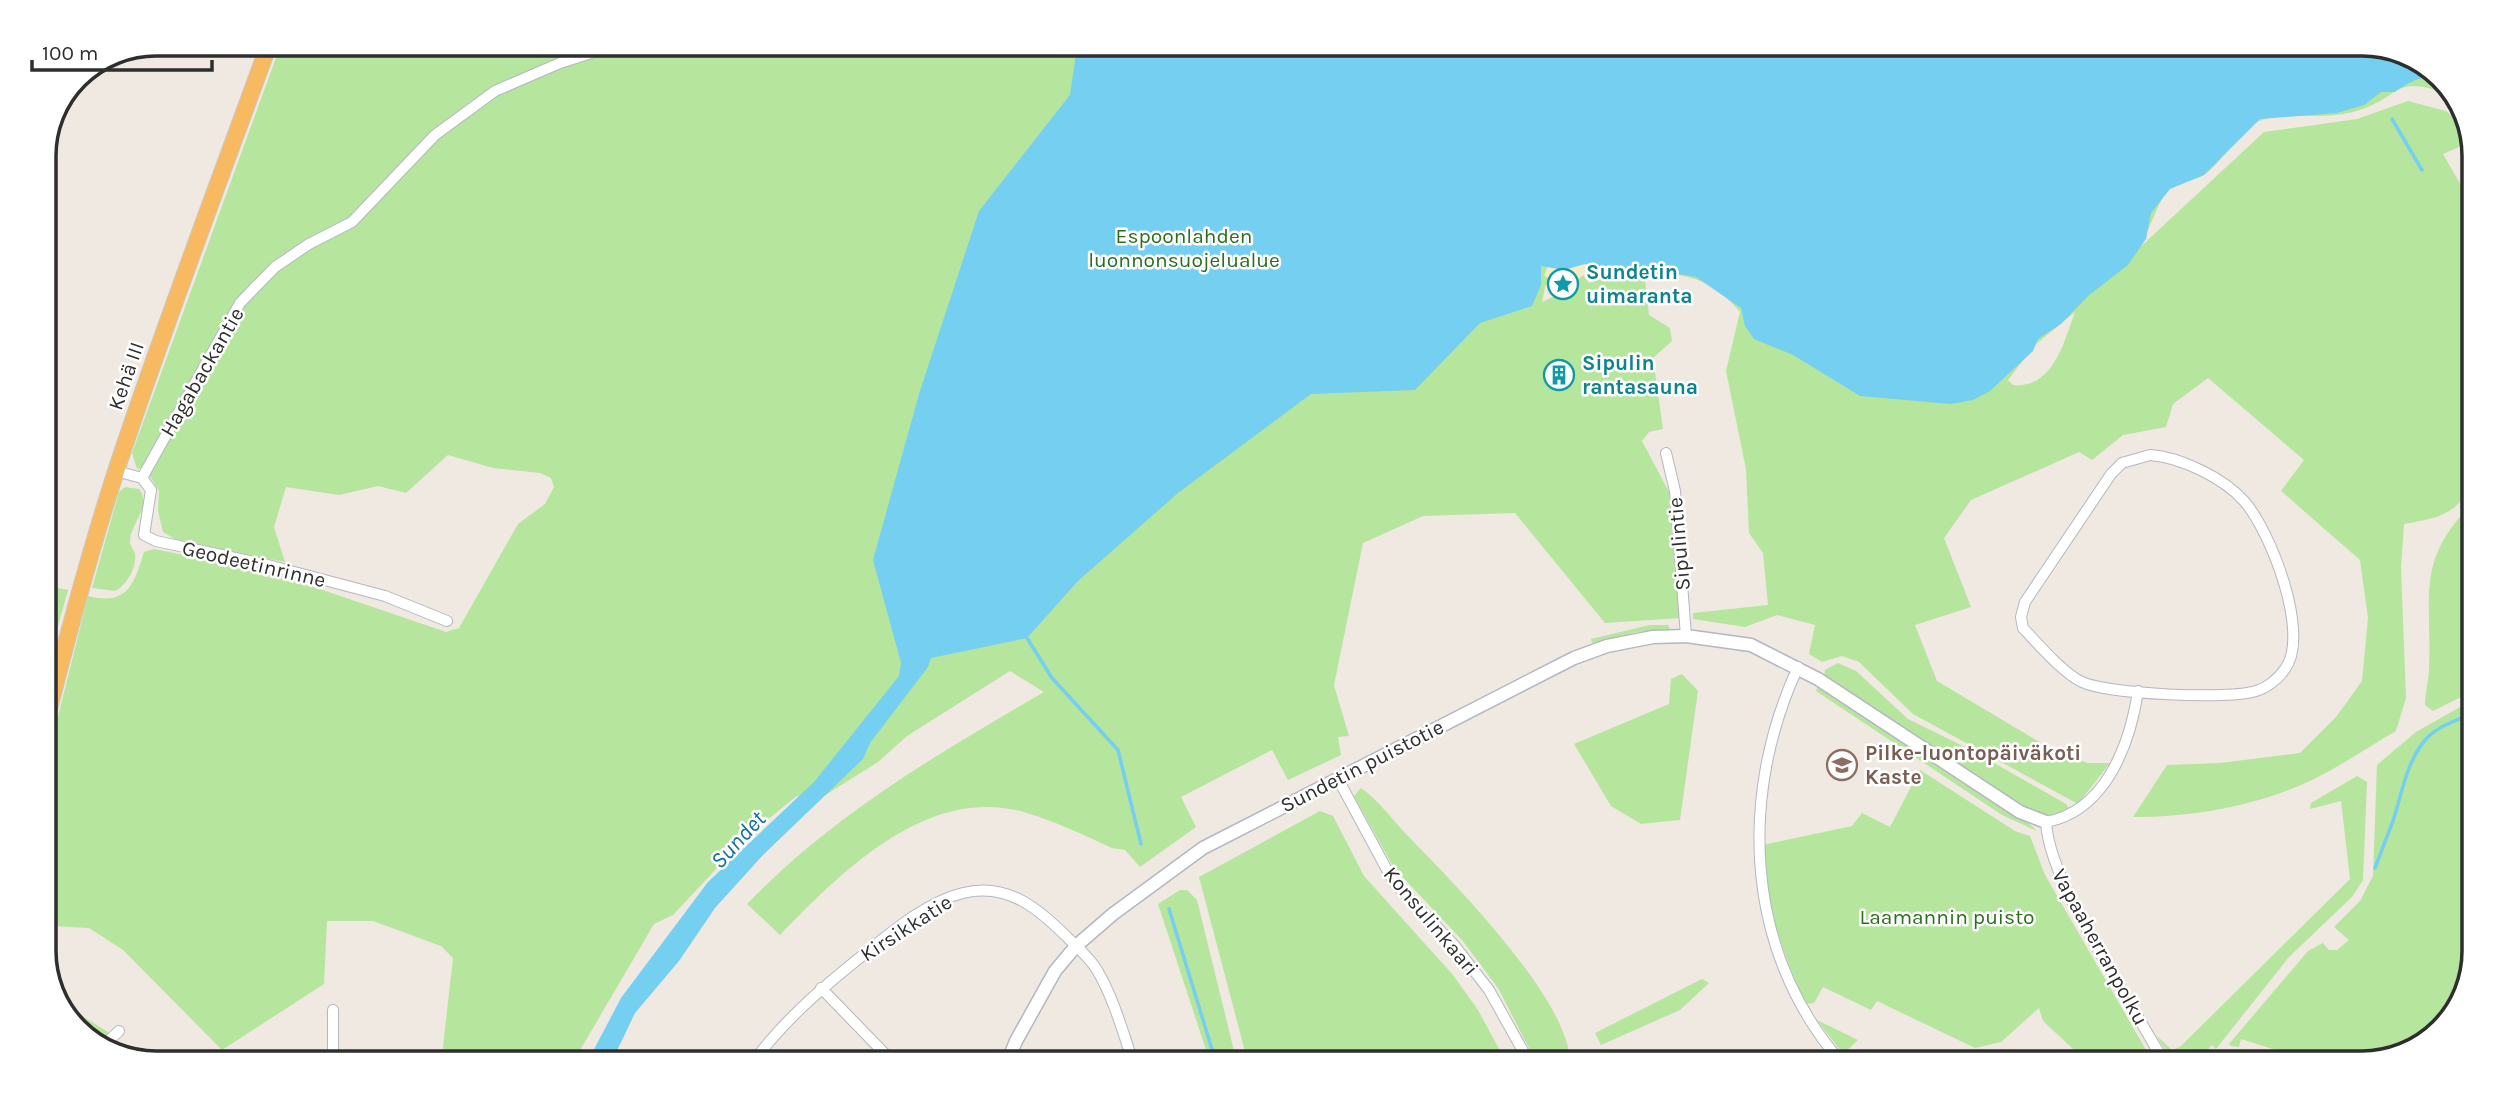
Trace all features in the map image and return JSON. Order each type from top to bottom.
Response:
[{"type":"highway","name":"Kehä III","points":[[56,682],[89,558],[116,471],[265,56]]},
{"type":"street","name":"Hagabackantie","points":[[142,478],[240,303],[275,267],[309,244],[352,222],[435,135],[495,91],[583,56]]},
{"type":"street","name":"Sipulintie","points":[[1666,453],[1675,491],[1686,636]]},
{"type":"street","points":[[2165,456],[2226,485],[2248,506],[2287,591],[2294,635],[2291,658],[2286,669],[2274,682],[2257,691],[2236,696],[2138,691],[2082,682],[2034,640],[2023,628],[2021,617],[2025,602],[2116,467],[2135,458],[2165,456]]},
{"type":"street","points":[[116,471],[142,478]]},
{"type":"street","name":"Geodeetinrinne","points":[[142,478],[151,490],[152,499],[144,535],[156,541],[268,565],[385,596],[447,621]]},
{"type":"street","name":"Sundetin puistotie","points":[[1013,1051],[1045,989],[1076,946],[1113,914],[1203,848],[1574,658],[1630,640],[1686,636],[1745,643],[1798,667],[2020,812],[2046,822]]},
{"type":"street","points":[[1798,667],[1773,736],[1760,797],[1760,879],[1766,915],[1784,972],[1814,1029],[1832,1051]]},
{"type":"street","points":[[2046,822],[2081,809],[2109,775],[2126,748],[2138,691]]},
{"type":"street","name":"Konsulinkaari","points":[[1338,779],[1393,881],[1454,945],[1489,990],[1523,1051]]},
{"type":"street","name":"Vapaaherranpolku","points":[[2046,822],[2054,863],[2158,1051]]},
{"type":"street","name":"Kirsikkatie","points":[[763,1051],[821,988],[886,936],[941,901],[965,892],[997,891],[1023,900],[1044,913],[1096,969],[1129,1051]]},
{"type":"street","points":[[821,988],[882,1051]]},
{"type":"street","points":[[333,1010],[333,1051]]},
{"type":"street","points":[[110,1040],[119,1031]]},
{"type":"green space","points":[[277,56],[2362,56],[2382,58],[2412,69],[2438,91],[2408,86],[2353,112],[2262,120],[2247,129],[2204,175],[2169,189],[2137,250],[2264,132],[2357,119],[2408,101],[2446,111],[2454,118],[2462,146],[2443,154],[2462,187],[2462,498],[2446,513],[2437,517],[2404,524],[2401,568],[2406,698],[2396,731],[2312,780],[2269,797],[2224,808],[2179,815],[2133,817],[2167,765],[2220,763],[2300,753],[2336,717],[2362,681],[2368,618],[2360,560],[2281,491],[2304,460],[2208,378],[2173,404],[2166,427],[2123,435],[2092,460],[2079,452],[1971,500],[1944,538],[1971,607],[1915,625],[1937,681],[2041,743],[2087,763],[2110,763],[2078,804],[1913,714],[1859,662],[1842,656],[1822,662],[1809,654],[1815,625],[1777,615],[1745,627],[1693,619],[1693,613],[1768,605],[1763,553],[1749,533],[1746,469],[1726,371],[1740,312],[1709,285],[1685,276],[1659,276],[1645,279],[1649,315],[1670,328],[1672,341],[1653,358],[1663,429],[1649,432],[1642,441],[1669,492],[1681,618],[1605,623],[1515,513],[1423,516],[1363,543],[1334,685],[1349,736],[1338,737],[1341,755],[1288,780],[1272,750],[1181,797],[1196,827],[1140,867],[1125,850],[1112,848],[1027,813],[991,807],[956,810],[922,822],[890,839],[860,860],[780,935],[747,904],[780,872],[851,814],[926,763],[1044,692],[1010,671],[907,736],[878,762],[816,801],[797,796],[747,836],[673,915],[654,924],[580,1051],[443,1051],[453,958],[441,946],[373,921],[327,921],[324,984],[222,1050],[123,950],[89,928],[56,926],[56,725],[88,596],[112,598],[120,595],[132,583],[144,552],[154,549],[270,572],[446,632],[459,628],[518,524],[545,504],[554,487],[551,478],[540,473],[493,468],[448,455],[406,493],[378,486],[339,495],[286,487],[274,527],[285,562],[180,542],[163,532],[158,511],[159,491],[144,467],[137,469],[132,453]],"holes":[[[1563,261],[1604,267],[1621,273],[1589,283],[1583,275],[1563,292],[1542,302],[1545,287]],[[2075,312],[2061,349],[2047,372],[2038,379],[2027,384],[2013,385],[2008,380],[2035,345]]]},
{"type":"green space","points":[[125,487],[139,489],[143,496],[142,509],[130,543],[135,553],[133,570],[115,591],[92,588],[119,492]]},
{"type":"green space","points":[[2462,515],[2462,696],[2433,711],[2425,705],[2429,672],[2430,581],[2441,544]]},
{"type":"green space","points":[[56,588],[68,590],[56,633]]},
{"type":"green space","points":[[1650,625],[1668,625],[1670,629],[1637,632],[1592,643],[1591,639]]},
{"type":"green space","points":[[1838,663],[1856,671],[1908,719],[1973,751],[2066,804],[2069,809],[2059,815],[2036,815],[1824,676],[1825,670]]},
{"type":"green space","points":[[1682,674],[1698,691],[1680,820],[1641,824],[1611,806],[1574,744],[1669,704],[1671,679]]},
{"type":"green space","points":[[1818,686],[2037,831],[2002,815],[1816,691]]},
{"type":"green space","points":[[2462,706],[2462,951],[2460,971],[2449,1001],[2437,1017],[2418,1034],[2388,1048],[2362,1051],[2280,1051],[2241,1039],[2239,1047],[2231,1046],[2229,1044],[2308,951],[2323,943],[2329,950],[2337,950],[2349,940],[2334,927],[2360,901],[2373,876],[2377,765],[2416,732]]},
{"type":"green space","name":"Laamannin puisto","points":[[1920,770],[2015,831],[2030,836],[2045,875],[2147,1051],[2075,1051],[2043,1021],[2039,1008],[2001,1042],[1975,1048],[1877,1001],[1871,1010],[1823,987],[1814,1003],[1806,1004],[1776,927],[1767,887],[1763,845],[1852,826],[1862,813],[1890,827]]},
{"type":"green space","points":[[2357,776],[2367,782],[2363,880],[2352,897],[2289,957],[2216,1049],[2212,1045],[2207,1051],[2167,1051],[2157,1036],[2172,1050],[2180,1047],[2350,879],[2341,801],[2310,809],[2311,803]]},
{"type":"green space","points":[[1361,788],[1379,804],[1504,941],[1549,1005],[1564,1034],[1568,1051],[1530,1051],[1498,988],[1462,940],[1394,868],[1354,796]]},
{"type":"green space","points":[[1320,811],[1333,816],[1364,876],[1453,975],[1478,1010],[1500,1051],[1245,1051],[1199,877]]},
{"type":"green space","points":[[1180,890],[1187,890],[1197,900],[1234,1051],[1206,1051],[1158,904]]},
{"type":"green space","points":[[1702,979],[1709,983],[1680,1010],[1601,1045],[1595,1033]]},
{"type":"green space","points":[[78,1013],[111,1034],[106,1038]]},
{"type":"green space","points":[[1817,1020],[1858,1040],[1846,1051],[1841,1051]]},
{"type":"sand","name":"Sundetin uimaranta","points":[[1585,264],[1583,275],[1563,292],[1544,275],[1548,266],[1564,270]]},
{"type":"water","name":"Espoonlahden luonnonsuojelualue","points":[[1076,56],[2362,56],[2401,64],[2424,78],[2395,92],[2381,92],[2364,105],[2337,113],[2260,119],[2204,175],[2170,189],[2151,213],[2146,239],[2128,265],[2088,296],[2061,324],[2038,339],[2033,351],[1990,391],[1973,400],[1951,404],[1860,396],[1793,355],[1754,339],[1745,326],[1741,308],[1696,277],[1673,273],[1645,279],[1585,264],[1564,270],[1541,266],[1541,285],[1532,306],[1480,323],[1415,390],[1311,394],[1178,493],[1078,581],[1027,638],[931,658],[928,667],[870,743],[863,759],[763,855],[715,908],[679,961],[635,1013],[617,1051],[593,1051],[621,998],[708,882],[814,782],[899,676],[901,663],[873,560],[919,394],[979,211],[1070,95]]},
{"type":"waterway","points":[[2392,119],[2422,170]]},
{"type":"waterway","points":[[1027,638],[1052,678],[1118,750],[1141,844]]},
{"type":"waterway","points":[[2375,868],[2393,821],[2405,778],[2419,748],[2435,731],[2462,718]]},
{"type":"waterway","points":[[1169,909],[1213,1051]]},
{"type":"place","name":"Sundetin uimaranta","points":[[1563,284]]},
{"type":"place","name":"Sipulin rantasauna","points":[[1559,375]]},
{"type":"place","name":"Pilke-luontopäiväkoti Kaste","points":[[1842,765]]},
{"type":"water label","name":"Sundet","points":[[738,840]]}]
